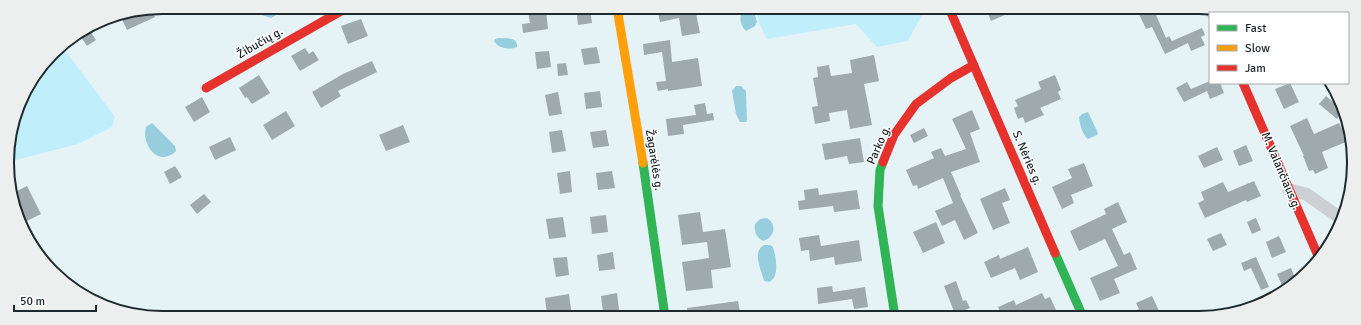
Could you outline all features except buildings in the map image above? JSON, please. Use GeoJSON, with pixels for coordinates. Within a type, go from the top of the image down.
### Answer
{"type":"FeatureCollection","features":[{"type":"Feature","properties":{"kind":"street","name":"Žibučių g."},"geometry":{"type":"LineString","coordinates":[[206,88],[336,14]]}},
{"type":"Feature","properties":{"kind":"street","name":"Žagarėlės g."},"geometry":{"type":"LineString","coordinates":[[618,14],[642,154],[664,311]]}},
{"type":"Feature","properties":{"kind":"street","name":"S. Nėries g."},"geometry":{"type":"LineString","coordinates":[[952,14],[1080,311]]}},
{"type":"Feature","properties":{"kind":"street","name":"Parko g."},"geometry":{"type":"LineString","coordinates":[[894,311],[878,206],[880,170],[894,135],[916,104],[951,78],[974,65]]}},
{"type":"Feature","properties":{"kind":"street","name":"M. Valančiaus g."},"geometry":{"type":"LineString","coordinates":[[1243,84],[1316,252]]}},
{"type":"Feature","properties":{"kind":"street"},"geometry":{"type":"LineString","coordinates":[[1289,190],[1306,194],[1337,216]]}},
{"type":"Feature","properties":{"kind":"shaded area"},"geometry":{"type":"Polygon","coordinates":[[[259,14],[278,14],[271,18],[259,14]]]}},
{"type":"Feature","properties":{"kind":"shaded area"},"geometry":{"type":"Polygon","coordinates":[[[742,14],[755,14],[757,22],[755,26],[746,31],[740,19],[742,14]]]}},
{"type":"Feature","properties":{"kind":"shaded area"},"geometry":{"type":"Polygon","coordinates":[[[757,14],[922,14],[908,41],[877,47],[856,24],[767,39],[759,23],[757,14]]]}},
{"type":"Feature","properties":{"kind":"shaded area"},"geometry":{"type":"Polygon","coordinates":[[[508,38],[516,41],[517,47],[508,49],[499,46],[494,41],[495,39],[508,38]]]}},
{"type":"Feature","properties":{"kind":"shaded area"},"geometry":{"type":"Polygon","coordinates":[[[65,51],[115,117],[112,127],[78,144],[14,160],[15,143],[19,124],[29,97],[45,72],[57,57],[65,51]]]}},
{"type":"Feature","properties":{"kind":"shaded area"},"geometry":{"type":"Polygon","coordinates":[[[736,86],[741,86],[746,91],[746,122],[740,122],[736,114],[732,91],[736,86]]]}},
{"type":"Feature","properties":{"kind":"shaded area"},"geometry":{"type":"Polygon","coordinates":[[[1088,112],[1098,133],[1097,135],[1088,139],[1083,132],[1079,117],[1088,112]]]}},
{"type":"Feature","properties":{"kind":"shaded area"},"geometry":{"type":"Polygon","coordinates":[[[152,123],[175,146],[176,151],[170,156],[158,156],[149,147],[145,134],[146,127],[152,123]]]}},
{"type":"Feature","properties":{"kind":"shaded area"},"geometry":{"type":"Polygon","coordinates":[[[767,218],[773,224],[773,231],[770,237],[763,241],[756,234],[755,224],[760,219],[767,218]]]}},
{"type":"Feature","properties":{"kind":"shaded area"},"geometry":{"type":"Polygon","coordinates":[[[764,245],[770,245],[773,247],[776,261],[775,276],[769,282],[764,281],[758,262],[758,252],[764,245]]]}},
{"type":"Feature","properties":{"kind":"traffic: fast"},"geometry":{"type":"LineString","coordinates":[[883,162],[880,170],[878,206],[894,311]]}},
{"type":"Feature","properties":{"kind":"traffic: fast"},"geometry":{"type":"LineString","coordinates":[[643,163],[664,311]]}},
{"type":"Feature","properties":{"kind":"traffic: fast"},"geometry":{"type":"LineString","coordinates":[[1055,253],[1080,311]]}},
{"type":"Feature","properties":{"kind":"traffic: slow"},"geometry":{"type":"LineString","coordinates":[[618,14],[643,163]]}},
{"type":"Feature","properties":{"kind":"traffic: jam"},"geometry":{"type":"LineString","coordinates":[[206,88],[336,14]]}},
{"type":"Feature","properties":{"kind":"traffic: jam"},"geometry":{"type":"LineString","coordinates":[[952,14],[1055,253]]}},
{"type":"Feature","properties":{"kind":"traffic: jam"},"geometry":{"type":"LineString","coordinates":[[883,162],[894,135],[916,104],[951,78],[974,65]]}},
{"type":"Feature","properties":{"kind":"traffic: jam"},"geometry":{"type":"LineString","coordinates":[[1243,84],[1317,252]]}}]}
